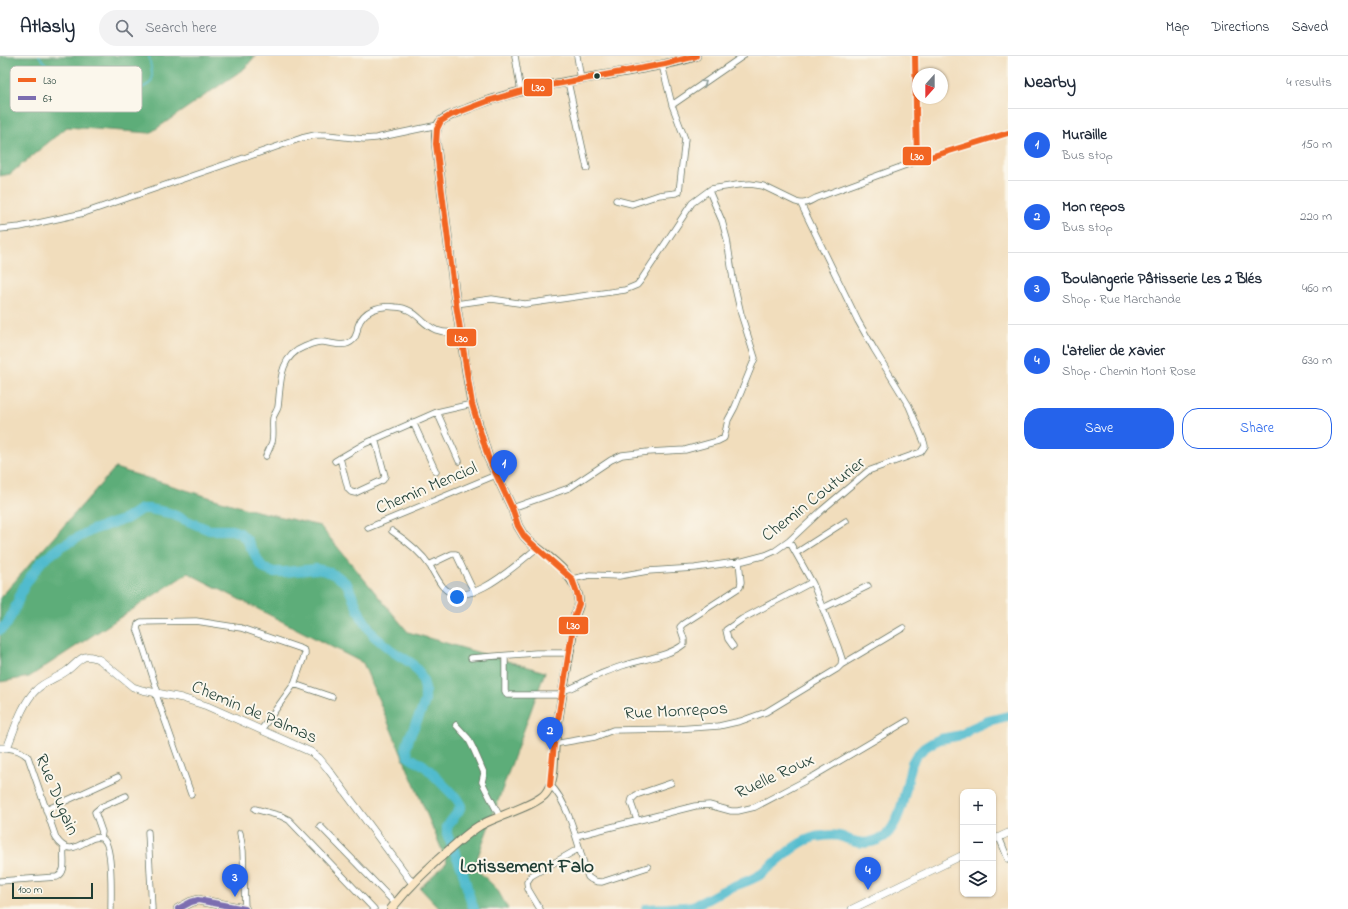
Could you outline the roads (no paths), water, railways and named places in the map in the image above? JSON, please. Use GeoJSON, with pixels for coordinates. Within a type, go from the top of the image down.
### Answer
{"type":"FeatureCollection","features":[{"type":"Feature","properties":{"kind":"main road"},"geometry":{"type":"LineString","coordinates":[[393,906],[445,853],[479,826],[544,796],[548,792],[562,693],[575,615],[579,604],[572,579],[524,536],[518,526],[512,508],[488,457],[472,404],[456,304],[436,144],[438,124],[445,118],[480,103],[522,92],[662,65],[696,56]]}},
{"type":"Feature","properties":{"kind":"main road"},"geometry":{"type":"LineString","coordinates":[[178,909],[194,901],[245,909]]}},
{"type":"Feature","properties":{"kind":"street"},"geometry":{"type":"LineString","coordinates":[[515,56],[522,92]]}},
{"type":"Feature","properties":{"kind":"street"},"geometry":{"type":"LineString","coordinates":[[577,56],[581,80]]}},
{"type":"Feature","properties":{"kind":"street"},"geometry":{"type":"LineString","coordinates":[[672,105],[743,56]]}},
{"type":"Feature","properties":{"kind":"street"},"geometry":{"type":"LineString","coordinates":[[915,56],[917,161]]}},
{"type":"Feature","properties":{"kind":"street"},"geometry":{"type":"LineString","coordinates":[[616,200],[632,204],[659,196],[680,192],[685,139],[672,105],[662,65]]}},
{"type":"Feature","properties":{"kind":"street"},"geometry":{"type":"LineString","coordinates":[[568,82],[587,168]]}},
{"type":"Feature","properties":{"kind":"street"},"geometry":{"type":"LineString","coordinates":[[0,229],[20,227],[84,213],[302,138],[315,135],[364,139],[376,138],[438,124]]}},
{"type":"Feature","properties":{"kind":"street"},"geometry":{"type":"LineString","coordinates":[[456,304],[492,299],[525,304],[632,288],[645,275],[692,203],[709,191],[737,184],[750,184],[763,186],[801,204],[917,161],[1008,133]]}},
{"type":"Feature","properties":{"kind":"street"},"geometry":{"type":"LineString","coordinates":[[512,508],[569,488],[617,457],[648,452],[685,450],[724,438],[728,420],[735,407],[755,358],[733,278],[727,239],[722,221],[709,191]]}},
{"type":"Feature","properties":{"kind":"street","name":"Chemin Couturier"},"geometry":{"type":"LineString","coordinates":[[572,579],[583,576],[619,576],[648,571],[695,568],[766,555],[775,551],[789,541],[868,471],[921,452],[925,446],[909,406],[858,321],[801,204]]}},
{"type":"Feature","properties":{"kind":"street"},"geometry":{"type":"LineString","coordinates":[[266,456],[272,441],[273,417],[277,409],[280,378],[287,360],[293,353],[319,342],[334,344],[350,343],[355,337],[358,326],[366,313],[376,308],[387,306],[407,309],[414,312],[436,330],[448,333],[460,332]]}},
{"type":"Feature","properties":{"kind":"street"},"geometry":{"type":"LineString","coordinates":[[375,439],[385,476],[383,480],[355,493],[351,492],[348,489],[337,460],[375,439],[437,412],[472,404]]}},
{"type":"Feature","properties":{"kind":"street"},"geometry":{"type":"LineString","coordinates":[[437,412],[459,461]]}},
{"type":"Feature","properties":{"kind":"street"},"geometry":{"type":"LineString","coordinates":[[414,422],[436,472]]}},
{"type":"Feature","properties":{"kind":"street","name":"Chemin Menciol"},"geometry":{"type":"LineString","coordinates":[[368,528],[496,475]]}},
{"type":"Feature","properties":{"kind":"street"},"geometry":{"type":"LineString","coordinates":[[796,553],[846,520]]}},
{"type":"Feature","properties":{"kind":"street","name":"Chemin Menciol"},"geometry":{"type":"LineString","coordinates":[[392,531],[409,542],[429,565],[440,584],[446,590],[451,593],[462,595],[474,592],[486,586],[537,548]]}},
{"type":"Feature","properties":{"kind":"street"},"geometry":{"type":"LineString","coordinates":[[789,541],[812,582],[823,608],[840,653],[841,664]]}},
{"type":"Feature","properties":{"kind":"street"},"geometry":{"type":"LineString","coordinates":[[429,565],[452,554],[456,554],[474,592]]}},
{"type":"Feature","properties":{"kind":"street"},"geometry":{"type":"LineString","coordinates":[[504,656],[505,691],[508,695],[562,693],[583,681],[606,672],[669,652],[684,644],[680,627],[683,624],[740,587],[739,561]]}},
{"type":"Feature","properties":{"kind":"street"},"geometry":{"type":"LineString","coordinates":[[733,646],[728,639],[726,630],[742,618],[812,582]]}},
{"type":"Feature","properties":{"kind":"street"},"geometry":{"type":"LineString","coordinates":[[823,608],[868,586]]}},
{"type":"Feature","properties":{"kind":"street"},"geometry":{"type":"LineString","coordinates":[[191,794],[156,693],[137,628],[138,624],[141,622],[196,622],[241,628],[305,651],[294,684],[261,730]]}},
{"type":"Feature","properties":{"kind":"street","name":"Rue Monrepos"},"geometry":{"type":"LineString","coordinates":[[554,744],[595,737],[613,730],[676,730],[741,722],[766,712],[837,669],[841,664],[903,628]]}},
{"type":"Feature","properties":{"kind":"street"},"geometry":{"type":"LineString","coordinates":[[471,658],[536,653],[569,653]]}},
{"type":"Feature","properties":{"kind":"street","name":"Chemin de Palmas"},"geometry":{"type":"LineString","coordinates":[[3,748],[36,690],[63,674],[80,658],[95,658],[100,660],[133,687],[195,701],[311,752],[328,768],[413,884]]}},
{"type":"Feature","properties":{"kind":"street"},"geometry":{"type":"LineString","coordinates":[[294,684],[332,697]]}},
{"type":"Feature","properties":{"kind":"street","name":"Ruelle Roux"},"geometry":{"type":"LineString","coordinates":[[576,836],[695,806],[709,805],[731,812],[755,806],[814,776],[907,721]]}},
{"type":"Feature","properties":{"kind":"street"},"geometry":{"type":"LineString","coordinates":[[456,724],[468,738],[474,750],[484,773],[482,782],[500,817]]}},
{"type":"Feature","properties":{"kind":"street","name":"Rue Dugain"},"geometry":{"type":"LineString","coordinates":[[3,748],[16,749],[23,752],[28,757],[56,838],[64,848],[75,847],[94,838],[101,838],[108,845],[111,909]]}},
{"type":"Feature","properties":{"kind":"street"},"geometry":{"type":"LineString","coordinates":[[46,810],[118,777]]}},
{"type":"Feature","properties":{"kind":"street"},"geometry":{"type":"LineString","coordinates":[[637,820],[631,803],[632,799],[636,795],[671,783]]}},
{"type":"Feature","properties":{"kind":"street"},"geometry":{"type":"LineString","coordinates":[[550,785],[561,798],[576,836],[578,849],[588,877],[594,882],[602,882],[648,868]]}},
{"type":"Feature","properties":{"kind":"street"},"geometry":{"type":"LineString","coordinates":[[101,838],[102,832],[96,812],[101,807],[126,796]]}},
{"type":"Feature","properties":{"kind":"street"},"geometry":{"type":"LineString","coordinates":[[255,809],[281,816],[289,820],[374,909]]}},
{"type":"Feature","properties":{"kind":"street"},"geometry":{"type":"LineString","coordinates":[[320,826],[393,906]]}},
{"type":"Feature","properties":{"kind":"street"},"geometry":{"type":"LineString","coordinates":[[148,832],[152,909]]}},
{"type":"Feature","properties":{"kind":"street"},"geometry":{"type":"LineString","coordinates":[[240,833],[243,851],[245,909]]}},
{"type":"Feature","properties":{"kind":"street"},"geometry":{"type":"LineString","coordinates":[[1008,833],[996,839],[1008,859]]}},
{"type":"Feature","properties":{"kind":"street"},"geometry":{"type":"LineString","coordinates":[[0,881],[57,877],[64,869],[64,848]]}},
{"type":"Feature","properties":{"kind":"street"},"geometry":{"type":"LineString","coordinates":[[540,909],[528,889],[527,882],[531,876],[578,849]]}},
{"type":"Feature","properties":{"kind":"street"},"geometry":{"type":"LineString","coordinates":[[852,909],[960,856]]}},
{"type":"Feature","properties":{"kind":"waterway"},"geometry":{"type":"LineString","coordinates":[[39,56],[49,66]]}},
{"type":"Feature","properties":{"kind":"waterway"},"geometry":{"type":"LineString","coordinates":[[142,88],[149,84],[152,80],[149,56]]}},
{"type":"Feature","properties":{"kind":"waterway"},"geometry":{"type":"LineString","coordinates":[[0,630],[7,624],[24,586],[41,562],[62,546],[92,530],[126,519],[141,509],[150,509],[169,513],[209,530],[232,530],[240,533],[247,540],[260,564],[265,569],[273,572],[316,569],[326,571],[337,576],[347,584],[361,616],[374,636],[392,651],[411,663],[419,672],[423,681],[425,701],[409,738],[406,749],[409,757],[428,769],[457,799],[461,806],[447,826],[447,834],[462,869],[474,909]]}},
{"type":"Feature","properties":{"kind":"waterway"},"geometry":{"type":"LineString","coordinates":[[646,909],[692,906],[697,904],[731,887],[758,876],[799,844],[815,837],[836,835],[861,843],[874,841],[885,836],[896,822],[903,802],[912,763],[916,756],[924,748],[940,739],[962,735],[970,729],[988,721],[1008,716]]}},
{"type":"Feature","properties":{"kind":"place","name":"Muraille"},"geometry":{"type":"Point","coordinates":[504,483]}},
{"type":"Feature","properties":{"kind":"place","name":"Mon repos"},"geometry":{"type":"Point","coordinates":[550,750]}},
{"type":"Feature","properties":{"kind":"place","name":"L'atelier de Xavier"},"geometry":{"type":"Point","coordinates":[868,890]}},
{"type":"Feature","properties":{"kind":"place","name":"Boulangerie Pâtisserie Les 2 Blés"},"geometry":{"type":"Point","coordinates":[235,897]}},
{"type":"Feature","properties":{"kind":"district","name":"Lotissement Falo"},"geometry":{"type":"Point","coordinates":[527,867]}}]}
